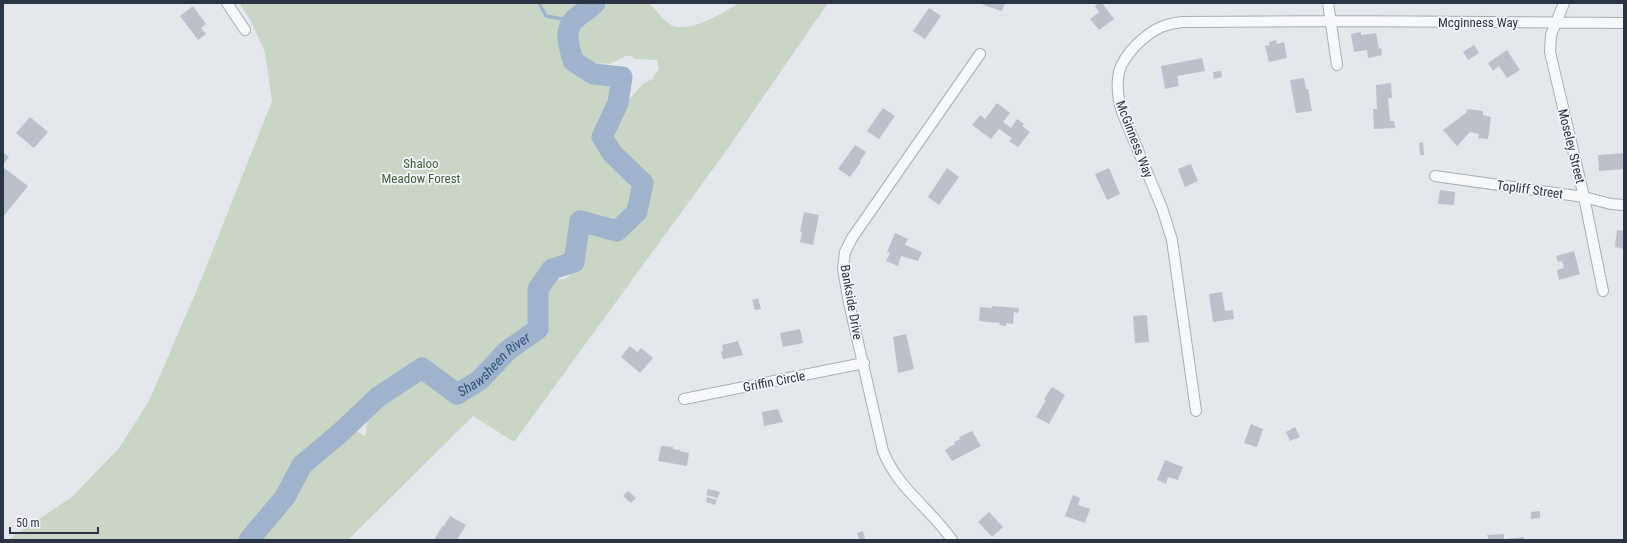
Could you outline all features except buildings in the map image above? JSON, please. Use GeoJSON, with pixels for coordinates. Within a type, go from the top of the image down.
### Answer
{"type":"FeatureCollection","features":[{"type":"Feature","properties":{"kind":"street"},"geometry":{"type":"LineString","coordinates":[[227,3],[245,30]]}},
{"type":"Feature","properties":{"kind":"street"},"geometry":{"type":"LineString","coordinates":[[1328,3],[1332,21],[1337,65]]}},
{"type":"Feature","properties":{"kind":"street","name":"Moseley Street"},"geometry":{"type":"LineString","coordinates":[[1564,3],[1551,35],[1550,52],[1584,197],[1603,291]]}},
{"type":"Feature","properties":{"kind":"street","name":"Mcginness Way"},"geometry":{"type":"LineString","coordinates":[[1332,21],[1624,23]]}},
{"type":"Feature","properties":{"kind":"street","name":"McGinness Way"},"geometry":{"type":"LineString","coordinates":[[1196,411],[1172,240],[1162,208],[1122,112],[1118,98],[1120,71],[1125,61],[1143,39],[1151,32],[1171,24],[1182,22],[1332,21]]}},
{"type":"Feature","properties":{"kind":"street","name":"Bankside Drive"},"geometry":{"type":"LineString","coordinates":[[952,540],[898,481],[888,466],[882,451],[843,269],[845,252],[852,238],[980,54]]}},
{"type":"Feature","properties":{"kind":"street","name":"Topliff Street"},"geometry":{"type":"LineString","coordinates":[[1435,176],[1584,197],[1611,204],[1624,205]]}},
{"type":"Feature","properties":{"kind":"street","name":"Griffin Circle"},"geometry":{"type":"LineString","coordinates":[[684,399],[864,363]]}},
{"type":"Feature","properties":{"kind":"green space","name":"Shaloo Meadow Forest"},"geometry":{"type":"Polygon","coordinates":[[[239,3],[595,3],[573,21],[568,30],[568,41],[573,61],[593,74],[622,77],[618,103],[611,119],[643,84],[652,79],[659,69],[657,60],[635,59],[631,56],[626,56],[610,64],[603,63],[586,67],[581,64],[573,46],[571,33],[573,28],[583,18],[598,10],[606,3],[649,3],[662,18],[671,25],[687,27],[715,17],[738,3],[828,3],[726,151],[514,442],[473,416],[348,540],[253,540],[262,524],[249,540],[8,540],[72,497],[119,448],[149,401],[201,280],[272,101],[265,52],[250,19],[239,3]],[[613,153],[643,183],[636,168],[628,160],[613,153]],[[580,221],[579,229],[595,231],[610,229],[580,221]],[[576,249],[574,262],[578,257],[576,249]],[[574,262],[552,269],[549,273],[556,279],[565,279],[570,275],[569,268],[574,262]],[[422,368],[414,374],[422,379],[437,380],[422,368]],[[380,395],[347,427],[350,427],[364,436],[366,434],[368,409],[381,398],[380,395]]]}},
{"type":"Feature","properties":{"kind":"waterway"},"geometry":{"type":"LineString","coordinates":[[539,3],[546,16],[573,21]]}},
{"type":"Feature","properties":{"kind":"waterway","name":"Shawsheen River"},"geometry":{"type":"LineString","coordinates":[[249,540],[285,497],[302,465],[340,433],[378,397],[422,368],[457,394],[480,380],[507,351],[538,329],[538,289],[552,269],[574,262],[580,221],[617,231],[637,212],[643,183],[612,153],[602,137],[618,103],[622,77],[593,74],[573,61],[569,46],[568,30],[573,21],[595,3]]}}]}
